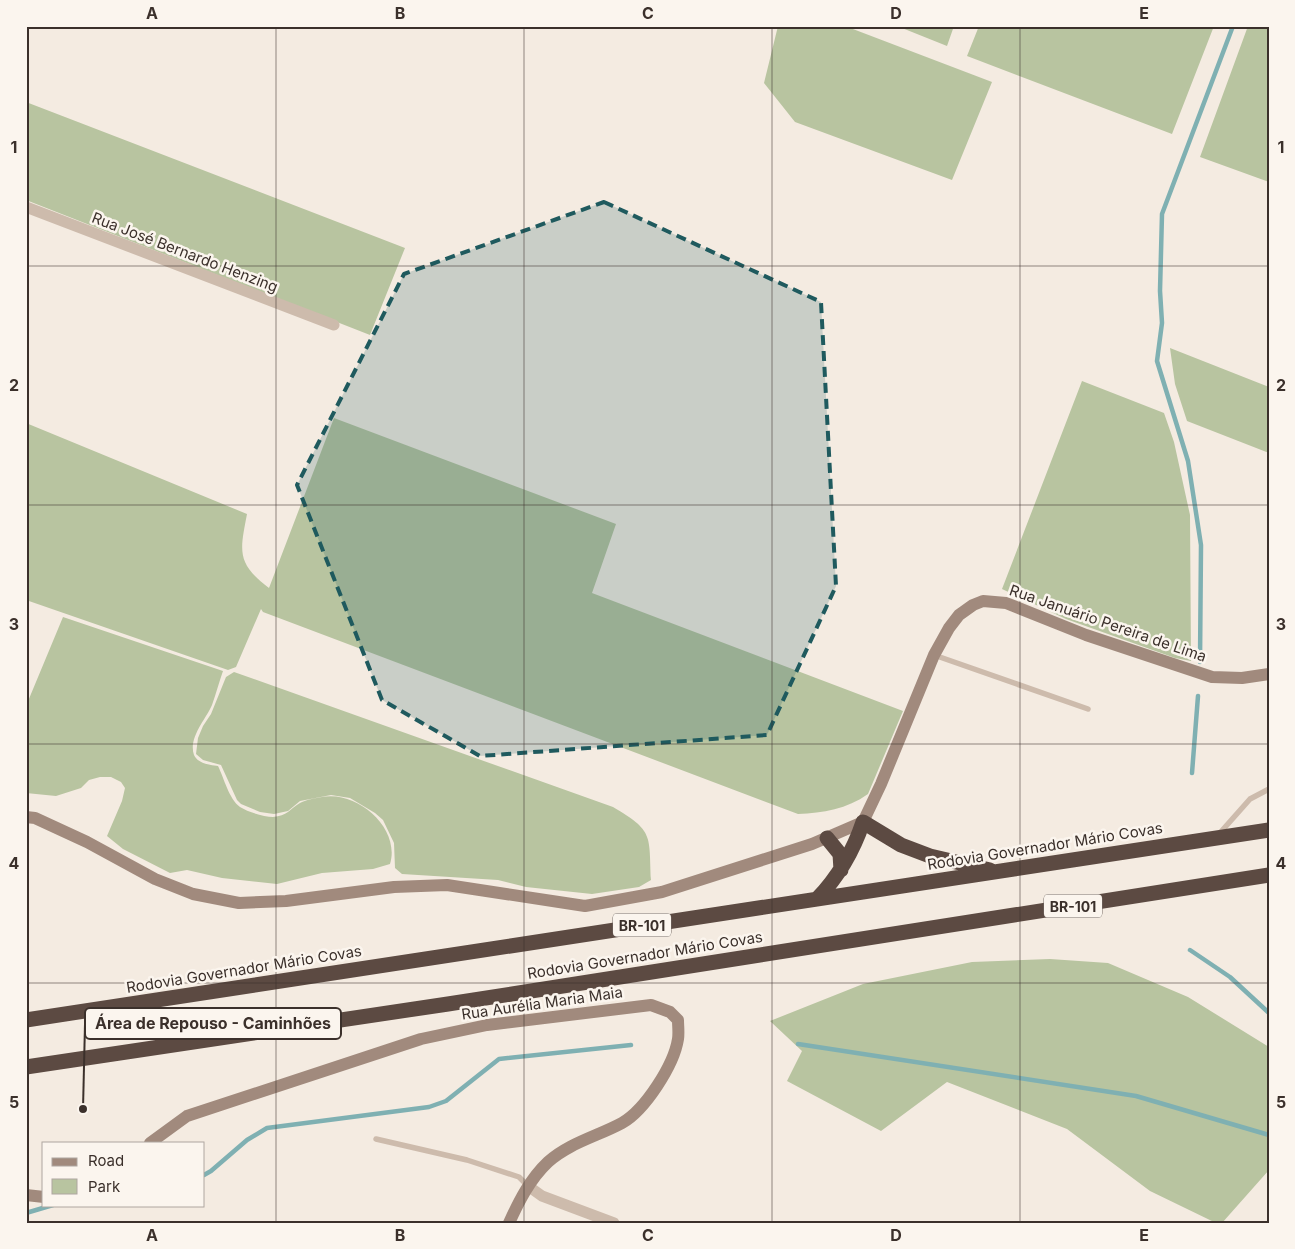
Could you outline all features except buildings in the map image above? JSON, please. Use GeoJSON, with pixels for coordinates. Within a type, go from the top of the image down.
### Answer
{"type":"FeatureCollection","features":[{"type":"Feature","properties":{"kind":"highway"},"geometry":{"type":"LineString","coordinates":[[817,899],[842,870],[854,847],[862,822],[901,845],[916,851],[996,871]]}},
{"type":"Feature","properties":{"kind":"highway","name":"Rodovia Governador Mário Covas"},"geometry":{"type":"LineString","coordinates":[[26,1020],[1269,830]]}},
{"type":"Feature","properties":{"kind":"highway"},"geometry":{"type":"LineString","coordinates":[[827,838],[840,854],[842,870]]}},
{"type":"Feature","properties":{"kind":"highway","name":"Rodovia Governador Mário Covas"},"geometry":{"type":"LineString","coordinates":[[26,1068],[1269,875]]}},
{"type":"Feature","properties":{"kind":"highway","name":"BR-101"},"geometry":{"type":"LineString","coordinates":[[1222,882],[1269,882]]}},
{"type":"Feature","properties":{"kind":"street","name":"Rua José Bernardo Henzing"},"geometry":{"type":"LineString","coordinates":[[26,207],[334,325]]}},
{"type":"Feature","properties":{"kind":"street","name":"Rua Januário Pereira de Lima"},"geometry":{"type":"LineString","coordinates":[[862,822],[934,655],[959,615],[972,605],[983,601],[995,601],[1028,610],[1086,635],[1212,677],[1242,678],[1269,674]]}},
{"type":"Feature","properties":{"kind":"street"},"geometry":{"type":"LineString","coordinates":[[26,817],[35,818],[87,842],[155,879],[193,894],[239,903],[286,901],[394,887],[447,885],[585,906],[662,892],[827,838],[862,822]]}},
{"type":"Feature","properties":{"kind":"street","name":"Rua Aurélia Maria Maia"},"geometry":{"type":"LineString","coordinates":[[151,1142],[187,1116],[421,1039],[487,1026],[617,1008],[651,1005],[670,1012],[678,1020],[678,1038],[674,1053],[647,1100],[635,1113],[622,1122],[561,1152],[548,1162],[528,1186],[509,1223]]}},
{"type":"Feature","properties":{"kind":"street"},"geometry":{"type":"LineString","coordinates":[[528,1186],[542,1196],[614,1223]]}},
{"type":"Feature","properties":{"kind":"street"},"geometry":{"type":"LineString","coordinates":[[26,1196],[42,1197]]}},
{"type":"Feature","properties":{"kind":"lane"},"geometry":{"type":"LineString","coordinates":[[934,655],[1088,709]]}},
{"type":"Feature","properties":{"kind":"lane"},"geometry":{"type":"LineString","coordinates":[[1215,838],[1250,799],[1269,789]]}},
{"type":"Feature","properties":{"kind":"lane"},"geometry":{"type":"LineString","coordinates":[[376,1139],[467,1160],[519,1177],[528,1186]]}},
{"type":"Feature","properties":{"kind":"highlighted area"},"geometry":{"type":"Polygon","coordinates":[[[604,202],[821,302],[836,586],[767,735],[480,756],[382,700],[297,485],[404,274],[604,202]]]}},
{"type":"Feature","properties":{"kind":"green space"},"geometry":{"type":"Polygon","coordinates":[[[778,26],[845,26],[992,82],[952,180],[795,122],[764,83],[778,26]]]}},
{"type":"Feature","properties":{"kind":"green space"},"geometry":{"type":"Polygon","coordinates":[[[897,26],[954,26],[947,46],[897,26]]]}},
{"type":"Feature","properties":{"kind":"green space"},"geometry":{"type":"Polygon","coordinates":[[[979,26],[1214,26],[1172,134],[967,56],[979,26]]]}},
{"type":"Feature","properties":{"kind":"green space"},"geometry":{"type":"Polygon","coordinates":[[[1248,26],[1269,26],[1269,182],[1200,157],[1248,26]]]}},
{"type":"Feature","properties":{"kind":"green space"},"geometry":{"type":"Polygon","coordinates":[[[26,102],[405,248],[370,335],[26,200],[26,102]]]}},
{"type":"Feature","properties":{"kind":"green space"},"geometry":{"type":"Polygon","coordinates":[[[1170,348],[1269,387],[1269,453],[1187,421],[1175,384],[1170,348]]]}},
{"type":"Feature","properties":{"kind":"green space"},"geometry":{"type":"Polygon","coordinates":[[[1082,381],[1164,413],[1174,442],[1190,515],[1191,661],[1175,658],[1066,619],[1002,589],[1082,381]]]}},
{"type":"Feature","properties":{"kind":"green space"},"geometry":{"type":"Polygon","coordinates":[[[334,418],[616,524],[592,593],[903,711],[868,794],[843,807],[817,813],[798,814],[263,612],[261,609],[236,667],[228,670],[26,600],[26,423],[247,514],[242,547],[243,556],[251,571],[269,588],[334,418]]]}},
{"type":"Feature","properties":{"kind":"green space"},"geometry":{"type":"Polygon","coordinates":[[[63,617],[223,671],[212,705],[195,735],[193,749],[196,758],[205,764],[218,766],[236,803],[243,809],[256,814],[269,817],[278,816],[285,814],[302,802],[335,796],[349,799],[362,806],[383,825],[389,837],[392,850],[390,864],[373,869],[322,873],[277,884],[222,878],[187,870],[170,873],[123,849],[107,836],[122,801],[125,788],[121,782],[111,777],[100,777],[89,780],[81,788],[56,796],[26,793],[26,706],[63,617]]]}},
{"type":"Feature","properties":{"kind":"green space"},"geometry":{"type":"Polygon","coordinates":[[[234,672],[613,807],[636,822],[647,836],[651,880],[639,887],[592,894],[526,887],[498,880],[402,874],[395,868],[394,843],[383,820],[350,798],[331,795],[300,801],[288,811],[274,814],[260,812],[241,804],[237,800],[221,765],[203,760],[196,754],[198,738],[203,726],[211,714],[226,677],[234,672]]]}},
{"type":"Feature","properties":{"kind":"green space"},"geometry":{"type":"Polygon","coordinates":[[[1050,959],[1108,963],[1188,997],[1269,1047],[1269,1170],[1222,1223],[1216,1223],[1150,1191],[1067,1129],[947,1082],[881,1131],[787,1081],[802,1051],[770,1021],[863,984],[972,962],[1050,959]]]}},
{"type":"Feature","properties":{"kind":"waterway"},"geometry":{"type":"LineString","coordinates":[[1200,662],[1201,545],[1188,461],[1157,361],[1162,323],[1160,291],[1162,214],[1233,26]]}},
{"type":"Feature","properties":{"kind":"waterway"},"geometry":{"type":"LineString","coordinates":[[1192,773],[1198,696]]}},
{"type":"Feature","properties":{"kind":"waterway"},"geometry":{"type":"LineString","coordinates":[[1190,950],[1230,977],[1269,1013]]}},
{"type":"Feature","properties":{"kind":"waterway"},"geometry":{"type":"LineString","coordinates":[[798,1044],[1136,1096],[1269,1135]]}},
{"type":"Feature","properties":{"kind":"waterway"},"geometry":{"type":"LineString","coordinates":[[205,1174],[247,1140],[267,1128],[429,1107],[446,1101],[499,1059],[631,1045]]}},
{"type":"Feature","properties":{"kind":"waterway"},"geometry":{"type":"LineString","coordinates":[[26,1213],[50,1206]]}},
{"type":"Feature","properties":{"kind":"place","name":"Área de Repouso - Caminhões"},"geometry":{"type":"Point","coordinates":[83,1109]}}]}
